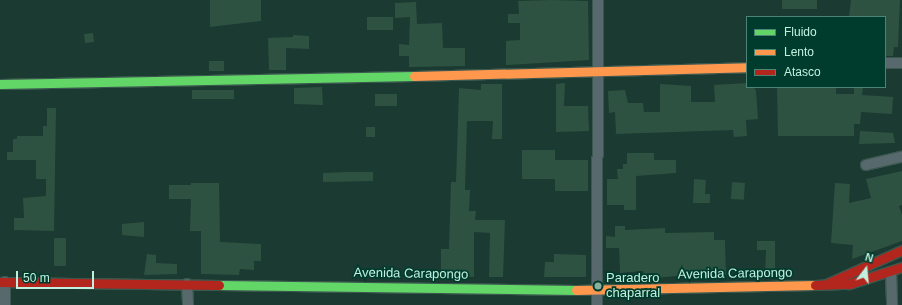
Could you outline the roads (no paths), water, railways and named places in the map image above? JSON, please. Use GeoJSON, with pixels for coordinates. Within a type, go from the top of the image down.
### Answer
{"type":"FeatureCollection","features":[{"type":"Feature","properties":{"kind":"street"},"geometry":{"type":"LineString","coordinates":[[597,305],[599,72],[598,0]]}},
{"type":"Feature","properties":{"kind":"street"},"geometry":{"type":"LineString","coordinates":[[886,63],[902,63]]}},
{"type":"Feature","properties":{"kind":"street"},"geometry":{"type":"LineString","coordinates":[[0,84],[599,72],[746,67]]}},
{"type":"Feature","properties":{"kind":"street"},"geometry":{"type":"LineString","coordinates":[[866,165],[902,157]]}},
{"type":"Feature","properties":{"kind":"street","name":"Avenida Carapongo"},"geometry":{"type":"LineString","coordinates":[[822,286],[902,250]]}},
{"type":"Feature","properties":{"kind":"street","name":"Avenida Carapongo"},"geometry":{"type":"LineString","coordinates":[[2,282],[597,290],[822,286],[849,284],[891,272],[902,267]]}},
{"type":"Feature","properties":{"kind":"street"},"geometry":{"type":"LineString","coordinates":[[891,272],[892,305]]}},
{"type":"Feature","properties":{"kind":"street"},"geometry":{"type":"LineString","coordinates":[[2,282],[5,305]]}},
{"type":"Feature","properties":{"kind":"street"},"geometry":{"type":"LineString","coordinates":[[187,284],[188,305]]}},
{"type":"Feature","properties":{"kind":"place","name":"Paradero chaparral"},"geometry":{"type":"Point","coordinates":[598,286]}}]}
